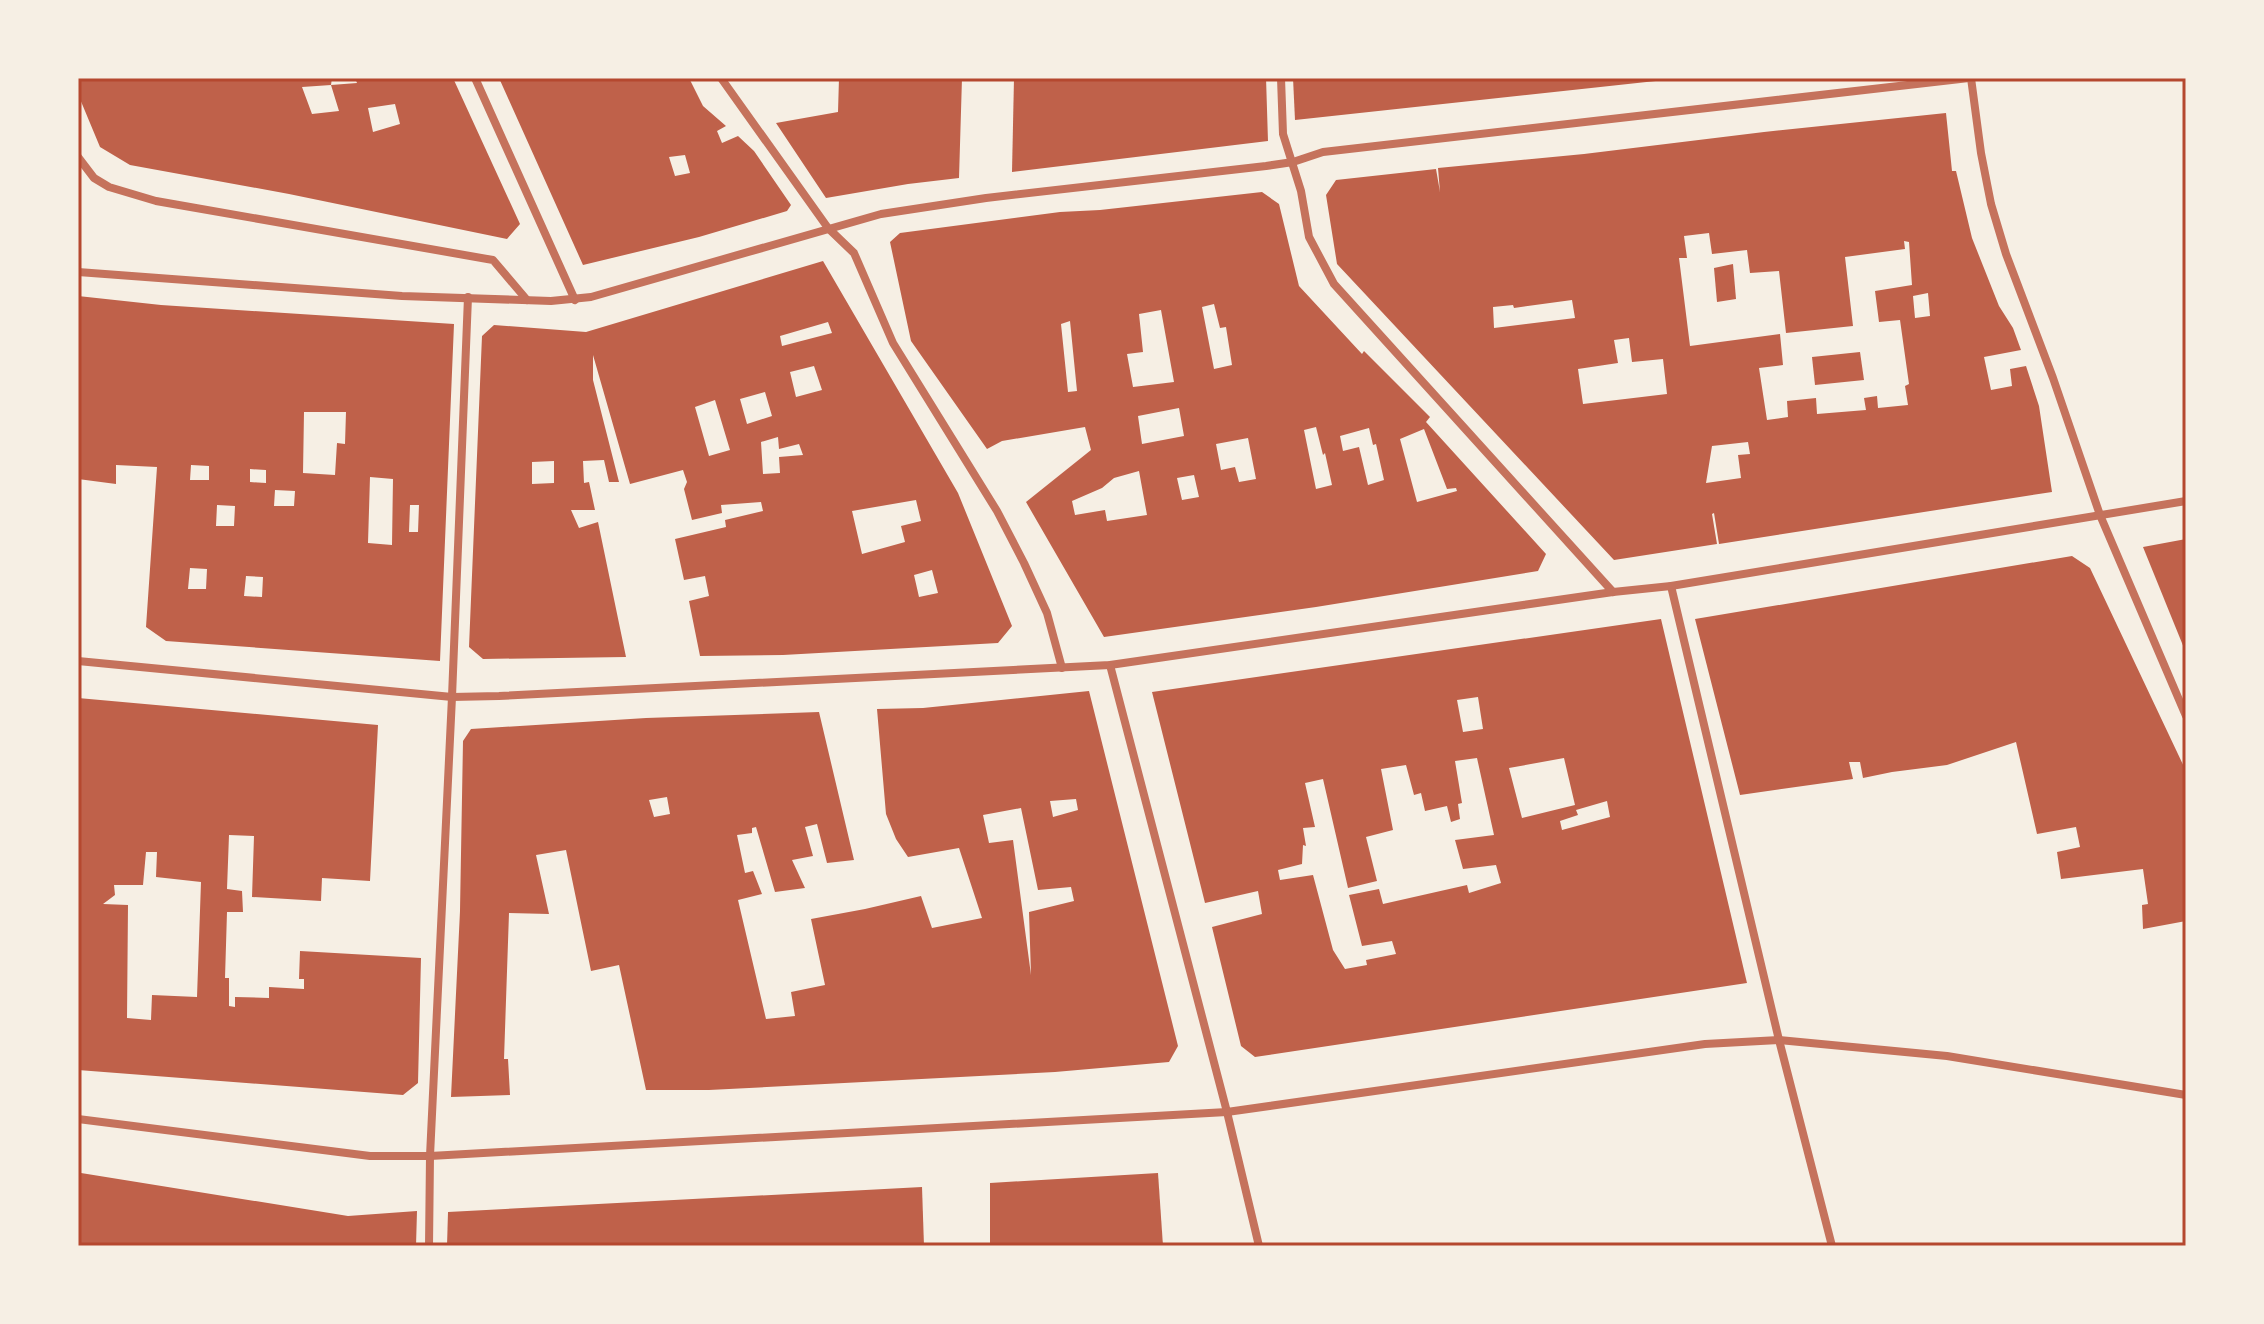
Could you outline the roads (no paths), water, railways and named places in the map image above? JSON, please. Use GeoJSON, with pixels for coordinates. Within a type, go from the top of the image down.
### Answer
{"type":"FeatureCollection","features":[{"type":"Feature","properties":{"kind":"street"},"geometry":{"type":"LineString","coordinates":[[475,78],[575,300]]}},
{"type":"Feature","properties":{"kind":"street"},"geometry":{"type":"LineString","coordinates":[[721,78],[828,228],[854,253],[893,343],[997,511],[1024,563],[1047,613],[1062,668]]}},
{"type":"Feature","properties":{"kind":"street"},"geometry":{"type":"LineString","coordinates":[[1281,78],[1283,134],[1293,162],[1309,237],[1334,284],[1613,592]]}},
{"type":"Feature","properties":{"kind":"street"},"geometry":{"type":"LineString","coordinates":[[78,272],[402,296],[575,300],[881,214],[986,198],[1293,162],[1323,152],[1970,78],[1981,153],[1999,229],[2100,515],[2186,716]]}},
{"type":"Feature","properties":{"kind":"street"},"geometry":{"type":"LineString","coordinates":[[78,157],[94,178],[109,187],[156,201],[493,260],[527,300]]}},
{"type":"Feature","properties":{"kind":"street"},"geometry":{"type":"LineString","coordinates":[[429,1246],[430,1156],[468,297]]}},
{"type":"Feature","properties":{"kind":"street"},"geometry":{"type":"LineString","coordinates":[[78,661],[452,697],[1110,665],[1671,586],[2186,501]]}},
{"type":"Feature","properties":{"kind":"street"},"geometry":{"type":"LineString","coordinates":[[1671,586],[1779,1040],[1832,1246]]}},
{"type":"Feature","properties":{"kind":"street"},"geometry":{"type":"LineString","coordinates":[[1110,665],[1259,1246]]}},
{"type":"Feature","properties":{"kind":"street"},"geometry":{"type":"LineString","coordinates":[[78,1119],[370,1156],[430,1156],[1227,1112],[1705,1044],[1779,1040],[1947,1056],[2186,1095]]}}]}
